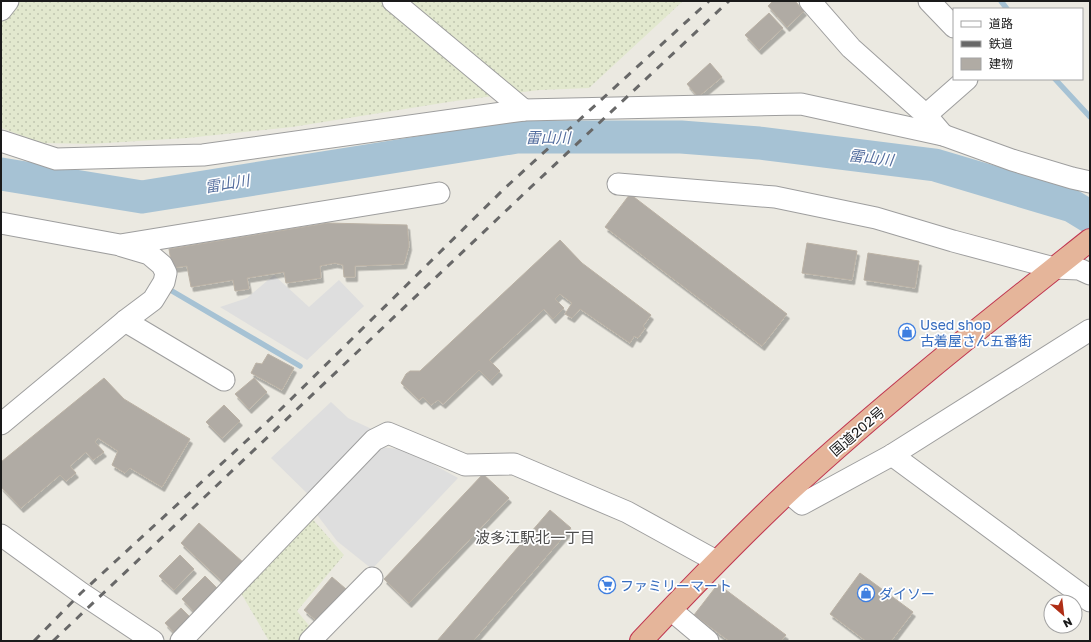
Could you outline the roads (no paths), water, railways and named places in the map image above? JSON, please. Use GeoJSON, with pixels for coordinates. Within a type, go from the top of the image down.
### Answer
{"type":"FeatureCollection","features":[{"type":"Feature","properties":{"kind":"highway","name":"国道202号"},"geometry":{"type":"LineString","coordinates":[[641,641],[716,561],[788,492],[895,398],[1090,240]]}},
{"type":"Feature","properties":{"kind":"street"},"geometry":{"type":"LineString","coordinates":[[1,10],[8,1]]}},
{"type":"Feature","properties":{"kind":"street"},"geometry":{"type":"LineString","coordinates":[[393,1],[524,110]]}},
{"type":"Feature","properties":{"kind":"street"},"geometry":{"type":"LineString","coordinates":[[810,1],[851,48],[926,115],[943,135]]}},
{"type":"Feature","properties":{"kind":"street"},"geometry":{"type":"LineString","coordinates":[[929,1],[953,26]]}},
{"type":"Feature","properties":{"kind":"street"},"geometry":{"type":"LineString","coordinates":[[926,115],[966,80]]}},
{"type":"Feature","properties":{"kind":"street"},"geometry":{"type":"LineString","coordinates":[[1,141],[56,159],[203,155],[524,110],[801,104],[943,135],[1012,160],[1090,182]]}},
{"type":"Feature","properties":{"kind":"street"},"geometry":{"type":"LineString","coordinates":[[618,184],[775,197],[876,218],[953,241],[1054,268],[1079,269],[1090,274]]}},
{"type":"Feature","properties":{"kind":"street"},"geometry":{"type":"LineString","coordinates":[[120,245],[439,193]]}},
{"type":"Feature","properties":{"kind":"street"},"geometry":{"type":"LineString","coordinates":[[1,223],[120,245],[149,254],[162,265],[166,273],[164,282],[153,300],[125,321],[1,424]]}},
{"type":"Feature","properties":{"kind":"street"},"geometry":{"type":"LineString","coordinates":[[125,321],[224,380]]}},
{"type":"Feature","properties":{"kind":"street"},"geometry":{"type":"LineString","coordinates":[[788,492],[802,504],[892,455],[1090,330]]}},
{"type":"Feature","properties":{"kind":"street"},"geometry":{"type":"LineString","coordinates":[[182,641],[374,440],[388,434],[466,465],[514,464],[627,512],[716,561]]}},
{"type":"Feature","properties":{"kind":"street"},"geometry":{"type":"LineString","coordinates":[[892,455],[1090,601]]}},
{"type":"Feature","properties":{"kind":"street"},"geometry":{"type":"LineString","coordinates":[[1,535],[81,593],[154,641]]}},
{"type":"Feature","properties":{"kind":"street"},"geometry":{"type":"LineString","coordinates":[[310,641],[372,578]]}},
{"type":"Feature","properties":{"kind":"street"},"geometry":{"type":"LineString","coordinates":[[671,610],[708,641]]}},
{"type":"Feature","properties":{"kind":"waterway"},"geometry":{"type":"LineString","coordinates":[[1001,1],[1006,8]]}},
{"type":"Feature","properties":{"kind":"waterway"},"geometry":{"type":"LineString","coordinates":[[1056,80],[1090,117]]}},
{"type":"Feature","properties":{"kind":"waterway","name":"雷山川"},"geometry":{"type":"LineString","coordinates":[[1,174],[142,197],[517,137],[681,137],[759,143],[935,165],[1072,206],[1090,217]]}},
{"type":"Feature","properties":{"kind":"waterway"},"geometry":{"type":"LineString","coordinates":[[172,291],[300,366]]}},
{"type":"Feature","properties":{"kind":"railway"},"geometry":{"type":"LineString","coordinates":[[34,641],[81,593],[281,409],[505,188],[709,1]]}},
{"type":"Feature","properties":{"kind":"railway"},"geometry":{"type":"LineString","coordinates":[[53,641],[729,1]]}},
{"type":"Feature","properties":{"kind":"place","name":"Used shop 古着屋さん五番街"},"geometry":{"type":"Point","coordinates":[907,332]}},
{"type":"Feature","properties":{"kind":"place","name":"ファミリーマート"},"geometry":{"type":"Point","coordinates":[607,585]}},
{"type":"Feature","properties":{"kind":"place","name":"ダイソー"},"geometry":{"type":"Point","coordinates":[866,593]}},
{"type":"Feature","properties":{"kind":"district","name":"波多江駅北一丁目"},"geometry":{"type":"Point","coordinates":[535,537]}}]}
